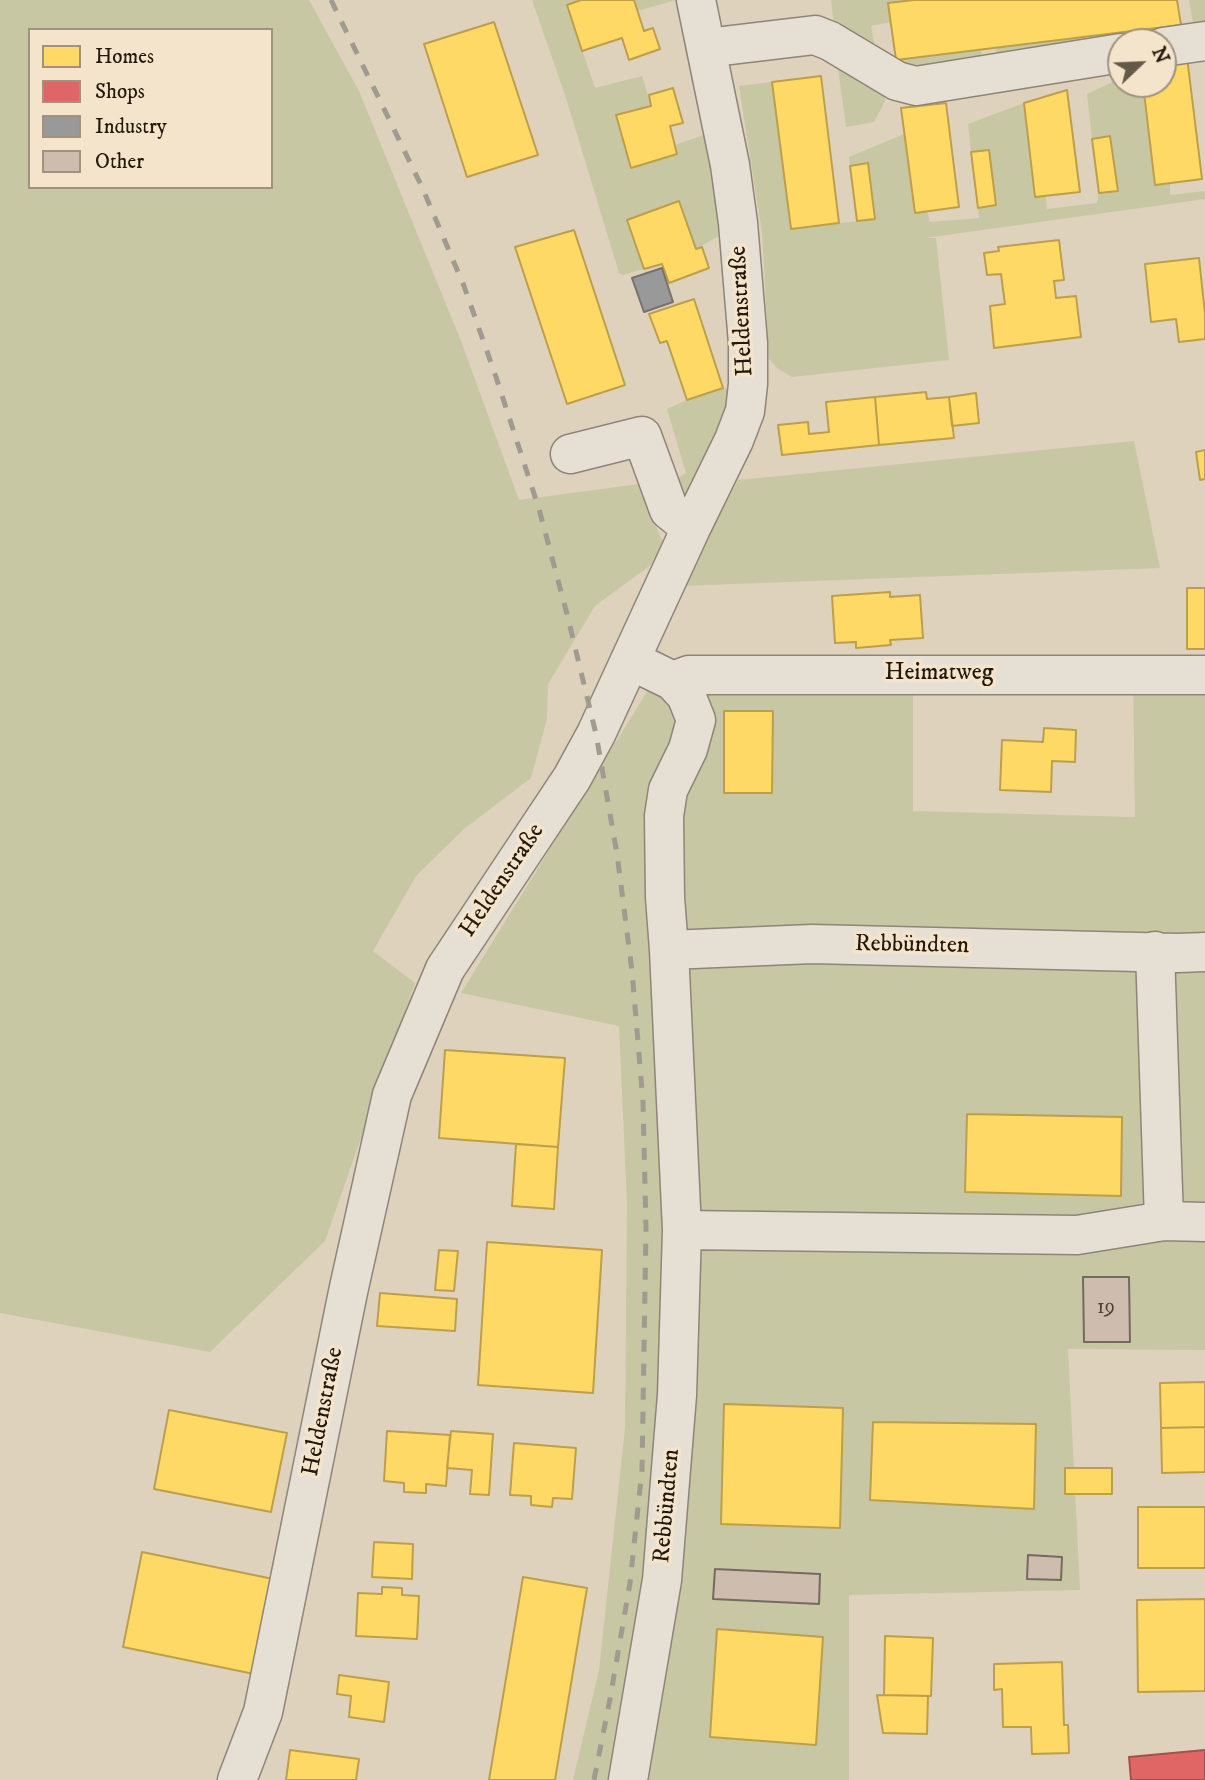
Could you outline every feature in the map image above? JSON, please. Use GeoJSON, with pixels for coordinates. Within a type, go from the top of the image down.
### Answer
{"type":"FeatureCollection","features":[{"type":"Feature","properties":{"kind":"street","name":"Heldenstraße"},"geometry":{"type":"LineString","coordinates":[[237,1780],[263,1712],[348,1292],[392,1095],[445,969],[572,778],[596,734],[734,440],[745,411],[748,343],[738,223],[730,166],[696,0]]}},
{"type":"Feature","properties":{"kind":"street"},"geometry":{"type":"LineString","coordinates":[[706,48],[816,35],[897,81],[915,86],[1107,55]]}},
{"type":"Feature","properties":{"kind":"street"},"geometry":{"type":"LineString","coordinates":[[1177,45],[1205,41]]}},
{"type":"Feature","properties":{"kind":"street"},"geometry":{"type":"LineString","coordinates":[[570,454],[642,436],[669,510],[691,528]]}},
{"type":"Feature","properties":{"kind":"street"},"geometry":{"type":"LineString","coordinates":[[630,660],[673,681]]}},
{"type":"Feature","properties":{"kind":"street","name":"Heimatweg"},"geometry":{"type":"LineString","coordinates":[[673,681],[688,675],[1205,675]]}},
{"type":"Feature","properties":{"kind":"street","name":"Rebbündten"},"geometry":{"type":"LineString","coordinates":[[628,1780],[662,1580],[677,1395],[682,1230],[665,897],[664,816],[668,790],[688,749],[696,720],[686,695],[673,681]]}},
{"type":"Feature","properties":{"kind":"street","name":"Rebbündten"},"geometry":{"type":"LineString","coordinates":[[669,950],[812,944],[1205,952]]}},
{"type":"Feature","properties":{"kind":"street"},"geometry":{"type":"LineString","coordinates":[[1155,951],[1164,1221]]}},
{"type":"Feature","properties":{"kind":"street"},"geometry":{"type":"LineString","coordinates":[[682,1230],[1077,1235],[1164,1221],[1205,1222]]}},
{"type":"Feature","properties":{"kind":"green space"},"geometry":{"type":"Polygon","coordinates":[[[0,0],[309,0],[359,91],[461,341],[519,500],[639,484],[667,553],[595,606],[548,684],[547,719],[531,778],[464,829],[416,876],[373,951],[415,983],[325,1241],[210,1352],[0,1313],[0,0]]]}},
{"type":"Feature","properties":{"kind":"green space"},"geometry":{"type":"Polygon","coordinates":[[[532,0],[581,0],[567,5],[595,88],[642,76],[651,106],[617,116],[631,168],[677,155],[675,145],[709,133],[726,232],[696,249],[679,202],[628,220],[644,269],[623,275],[619,273],[566,98],[532,0]]]}},
{"type":"Feature","properties":{"kind":"green space"},"geometry":{"type":"Polygon","coordinates":[[[634,0],[676,0],[637,11],[634,0]]]}},
{"type":"Feature","properties":{"kind":"green space"},"geometry":{"type":"Polygon","coordinates":[[[831,0],[914,0],[891,22],[871,26],[877,59],[835,35],[831,0]]]}},
{"type":"Feature","properties":{"kind":"green space"},"geometry":{"type":"Polygon","coordinates":[[[1189,0],[1205,0],[1205,32],[1195,35],[1189,0]]]}},
{"type":"Feature","properties":{"kind":"green space"},"geometry":{"type":"Polygon","coordinates":[[[1181,25],[1181,38],[1177,38],[1177,28],[1156,28],[1181,25]]]}},
{"type":"Feature","properties":{"kind":"green space"},"geometry":{"type":"Polygon","coordinates":[[[1107,34],[1107,44],[1098,46],[1097,35],[1107,34]]]}},
{"type":"Feature","properties":{"kind":"green space"},"geometry":{"type":"Polygon","coordinates":[[[1080,37],[1081,49],[997,59],[996,47],[1080,37]]]}},
{"type":"Feature","properties":{"kind":"green space"},"geometry":{"type":"Polygon","coordinates":[[[981,49],[982,60],[897,72],[896,60],[981,49]]]}},
{"type":"Feature","properties":{"kind":"green space"},"geometry":{"type":"Polygon","coordinates":[[[836,54],[884,84],[885,101],[874,122],[846,127],[836,54]]]}},
{"type":"Feature","properties":{"kind":"green space"},"geometry":{"type":"Polygon","coordinates":[[[772,82],[791,229],[875,219],[868,164],[850,166],[849,157],[904,134],[915,213],[927,211],[930,222],[979,218],[978,208],[996,205],[989,150],[971,152],[968,124],[1024,103],[1035,197],[1046,196],[1047,209],[1097,203],[1099,193],[1118,190],[1110,136],[1092,139],[1087,94],[1107,85],[1107,98],[1145,98],[1155,184],[1170,183],[1170,195],[1205,191],[1205,199],[925,238],[936,238],[949,360],[792,377],[778,369],[769,359],[762,233],[739,86],[772,82]]]}},
{"type":"Feature","properties":{"kind":"green space"},"geometry":{"type":"Polygon","coordinates":[[[723,388],[735,390],[691,494],[684,495],[677,491],[672,482],[686,473],[667,409],[723,388]]]}},
{"type":"Feature","properties":{"kind":"green space"},"geometry":{"type":"Polygon","coordinates":[[[1134,441],[1160,568],[681,586],[738,480],[1134,441]]]}},
{"type":"Feature","properties":{"kind":"green space"},"geometry":{"type":"Polygon","coordinates":[[[913,674],[913,811],[1135,817],[1133,675],[1205,675],[1205,1350],[1068,1349],[1080,1590],[849,1595],[849,1780],[573,1780],[599,1670],[625,1428],[627,1204],[619,1026],[461,993],[648,690],[913,674]]]}},
{"type":"Feature","properties":{"kind":"building: Homes"},"geometry":{"type":"Polygon","coordinates":[[[581,0],[634,0],[644,31],[653,28],[660,49],[629,60],[622,38],[582,51],[567,5],[581,0]]]}},
{"type":"Feature","properties":{"kind":"building: Homes"},"geometry":{"type":"Polygon","coordinates":[[[914,0],[1177,0],[1181,25],[1107,28],[1107,34],[896,60],[888,3],[914,0]]]}},
{"type":"Feature","properties":{"kind":"building: Homes"},"geometry":{"type":"Polygon","coordinates":[[[494,22],[538,155],[467,177],[424,44],[494,22]]]}},
{"type":"Feature","properties":{"kind":"building: Homes"},"geometry":{"type":"Polygon","coordinates":[[[1187,57],[1202,179],[1155,185],[1145,98],[1177,98],[1177,60],[1187,57]]]}},
{"type":"Feature","properties":{"kind":"building: Homes"},"geometry":{"type":"Polygon","coordinates":[[[821,76],[839,223],[791,229],[772,82],[821,76]]]}},
{"type":"Feature","properties":{"kind":"building: Homes"},"geometry":{"type":"Polygon","coordinates":[[[673,88],[683,123],[670,126],[677,154],[631,168],[616,115],[651,106],[649,95],[673,88]]]}},
{"type":"Feature","properties":{"kind":"building: Homes"},"geometry":{"type":"Polygon","coordinates":[[[1067,90],[1080,192],[1035,197],[1024,103],[1067,90]]]}},
{"type":"Feature","properties":{"kind":"building: Homes"},"geometry":{"type":"Polygon","coordinates":[[[946,103],[959,207],[915,213],[901,108],[946,103]]]}},
{"type":"Feature","properties":{"kind":"building: Homes"},"geometry":{"type":"Polygon","coordinates":[[[1110,136],[1118,191],[1099,193],[1092,139],[1110,136]]]}},
{"type":"Feature","properties":{"kind":"building: Homes"},"geometry":{"type":"Polygon","coordinates":[[[989,150],[996,205],[978,208],[971,152],[989,150]]]}},
{"type":"Feature","properties":{"kind":"building: Homes"},"geometry":{"type":"Polygon","coordinates":[[[868,163],[875,219],[857,221],[850,166],[868,163]]]}},
{"type":"Feature","properties":{"kind":"building: Homes"},"geometry":{"type":"Polygon","coordinates":[[[679,201],[696,249],[702,247],[709,268],[669,283],[662,264],[644,269],[627,220],[679,201]]]}},
{"type":"Feature","properties":{"kind":"building: Homes"},"geometry":{"type":"Polygon","coordinates":[[[574,230],[625,385],[567,404],[515,247],[574,230]]]}},
{"type":"Feature","properties":{"kind":"building: Homes"},"geometry":{"type":"Polygon","coordinates":[[[1059,240],[1064,280],[1054,281],[1056,298],[1076,296],[1081,337],[994,348],[990,306],[1005,304],[1001,274],[987,275],[984,253],[999,251],[998,247],[1059,240]]]}},
{"type":"Feature","properties":{"kind":"building: Homes"},"geometry":{"type":"Polygon","coordinates":[[[1199,258],[1205,339],[1179,342],[1176,319],[1151,322],[1145,264],[1199,258]]]}},
{"type":"Feature","properties":{"kind":"building: Homes"},"geometry":{"type":"Polygon","coordinates":[[[694,299],[723,388],[687,400],[667,341],[660,343],[649,314],[694,299]]]}},
{"type":"Feature","properties":{"kind":"building: Homes"},"geometry":{"type":"Polygon","coordinates":[[[926,392],[927,399],[949,397],[954,438],[879,445],[875,397],[926,392]]]}},
{"type":"Feature","properties":{"kind":"building: Homes"},"geometry":{"type":"Polygon","coordinates":[[[976,393],[979,423],[952,426],[949,397],[976,393]]]}},
{"type":"Feature","properties":{"kind":"building: Homes"},"geometry":{"type":"Polygon","coordinates":[[[875,397],[879,445],[782,455],[778,425],[808,422],[809,434],[829,432],[826,402],[875,397]]]}},
{"type":"Feature","properties":{"kind":"building: Homes"},"geometry":{"type":"Polygon","coordinates":[[[1205,450],[1205,479],[1200,480],[1196,452],[1205,450]]]}},
{"type":"Feature","properties":{"kind":"building: Homes"},"geometry":{"type":"Polygon","coordinates":[[[1187,588],[1205,588],[1205,649],[1187,649],[1187,588]]]}},
{"type":"Feature","properties":{"kind":"building: Homes"},"geometry":{"type":"Polygon","coordinates":[[[890,592],[890,597],[920,595],[923,638],[890,640],[891,645],[856,648],[856,642],[835,643],[832,596],[890,592]]]}},
{"type":"Feature","properties":{"kind":"building: Homes"},"geometry":{"type":"Polygon","coordinates":[[[724,711],[773,711],[772,793],[724,793],[724,711]]]}},
{"type":"Feature","properties":{"kind":"building: Homes"},"geometry":{"type":"Polygon","coordinates":[[[1044,728],[1076,730],[1075,762],[1052,761],[1051,792],[1000,790],[1002,740],[1043,742],[1044,728]]]}},
{"type":"Feature","properties":{"kind":"building: Homes"},"geometry":{"type":"Polygon","coordinates":[[[445,1050],[565,1058],[558,1147],[439,1138],[445,1050]]]}},
{"type":"Feature","properties":{"kind":"building: Homes"},"geometry":{"type":"Polygon","coordinates":[[[967,1114],[1122,1117],[1121,1196],[965,1192],[967,1114]]]}},
{"type":"Feature","properties":{"kind":"building: Homes"},"geometry":{"type":"Polygon","coordinates":[[[516,1144],[558,1147],[554,1209],[512,1206],[516,1144]]]}},
{"type":"Feature","properties":{"kind":"building: Homes"},"geometry":{"type":"Polygon","coordinates":[[[487,1242],[602,1250],[593,1393],[478,1385],[487,1242]]]}},
{"type":"Feature","properties":{"kind":"building: Homes"},"geometry":{"type":"Polygon","coordinates":[[[439,1250],[458,1251],[454,1291],[435,1290],[439,1250]]]}},
{"type":"Feature","properties":{"kind":"building: Homes"},"geometry":{"type":"Polygon","coordinates":[[[380,1293],[457,1299],[455,1331],[377,1326],[380,1293]]]}},
{"type":"Feature","properties":{"kind":"building: Homes"},"geometry":{"type":"Polygon","coordinates":[[[1205,1382],[1205,1427],[1161,1428],[1160,1383],[1205,1382]]]}},
{"type":"Feature","properties":{"kind":"building: Homes"},"geometry":{"type":"Polygon","coordinates":[[[724,1404],[843,1408],[840,1528],[721,1524],[724,1404]]]}},
{"type":"Feature","properties":{"kind":"building: Homes"},"geometry":{"type":"Polygon","coordinates":[[[169,1410],[287,1433],[271,1512],[154,1489],[169,1410]]]}},
{"type":"Feature","properties":{"kind":"building: Homes"},"geometry":{"type":"Polygon","coordinates":[[[873,1422],[1036,1424],[1034,1509],[870,1500],[873,1422]]]}},
{"type":"Feature","properties":{"kind":"building: Homes"},"geometry":{"type":"Polygon","coordinates":[[[1205,1427],[1205,1472],[1162,1473],[1161,1428],[1205,1427]]]}},
{"type":"Feature","properties":{"kind":"building: Homes"},"geometry":{"type":"Polygon","coordinates":[[[387,1431],[450,1435],[446,1486],[426,1484],[426,1493],[404,1492],[404,1483],[384,1481],[387,1431]]]}},
{"type":"Feature","properties":{"kind":"building: Homes"},"geometry":{"type":"Polygon","coordinates":[[[451,1431],[493,1434],[489,1495],[470,1494],[472,1470],[447,1468],[451,1431]]]}},
{"type":"Feature","properties":{"kind":"building: Homes"},"geometry":{"type":"Polygon","coordinates":[[[514,1443],[576,1448],[572,1499],[553,1498],[552,1507],[531,1505],[531,1496],[510,1495],[514,1443]]]}},
{"type":"Feature","properties":{"kind":"building: Homes"},"geometry":{"type":"Polygon","coordinates":[[[1065,1468],[1112,1468],[1112,1494],[1065,1494],[1065,1468]]]}},
{"type":"Feature","properties":{"kind":"building: Homes"},"geometry":{"type":"Polygon","coordinates":[[[1138,1507],[1205,1507],[1205,1568],[1138,1568],[1138,1507]]]}},
{"type":"Feature","properties":{"kind":"building: Homes"},"geometry":{"type":"Polygon","coordinates":[[[374,1542],[413,1544],[412,1579],[372,1577],[374,1542]]]}},
{"type":"Feature","properties":{"kind":"building: Homes"},"geometry":{"type":"Polygon","coordinates":[[[142,1552],[273,1579],[254,1674],[123,1647],[142,1552]]]}},
{"type":"Feature","properties":{"kind":"building: Homes"},"geometry":{"type":"Polygon","coordinates":[[[523,1577],[587,1588],[555,1780],[489,1780],[523,1577]]]}},
{"type":"Feature","properties":{"kind":"building: Homes"},"geometry":{"type":"Polygon","coordinates":[[[382,1587],[402,1588],[402,1595],[419,1596],[417,1639],[356,1636],[358,1593],[382,1594],[382,1587]]]}},
{"type":"Feature","properties":{"kind":"building: Homes"},"geometry":{"type":"Polygon","coordinates":[[[1205,1599],[1205,1691],[1138,1692],[1137,1600],[1205,1599]]]}},
{"type":"Feature","properties":{"kind":"building: Homes"},"geometry":{"type":"Polygon","coordinates":[[[717,1629],[823,1637],[816,1745],[710,1737],[717,1629]]]}},
{"type":"Feature","properties":{"kind":"building: Homes"},"geometry":{"type":"Polygon","coordinates":[[[885,1636],[933,1638],[931,1696],[884,1695],[885,1636]]]}},
{"type":"Feature","properties":{"kind":"building: Homes"},"geometry":{"type":"Polygon","coordinates":[[[1062,1662],[1064,1725],[1068,1725],[1069,1753],[1032,1754],[1031,1727],[1003,1727],[1002,1689],[994,1690],[994,1664],[1062,1662]]]}},
{"type":"Feature","properties":{"kind":"building: Homes"},"geometry":{"type":"Polygon","coordinates":[[[339,1675],[389,1682],[384,1722],[349,1717],[351,1696],[337,1694],[339,1675]]]}},
{"type":"Feature","properties":{"kind":"building: Homes"},"geometry":{"type":"Polygon","coordinates":[[[877,1695],[928,1696],[927,1734],[883,1733],[877,1695]]]}},
{"type":"Feature","properties":{"kind":"building: Homes"},"geometry":{"type":"Polygon","coordinates":[[[290,1750],[359,1759],[356,1780],[286,1780],[290,1750]]]}},
{"type":"Feature","properties":{"kind":"building: Shops"},"geometry":{"type":"Polygon","coordinates":[[[1205,1750],[1205,1780],[1131,1780],[1129,1757],[1205,1750]]]}},
{"type":"Feature","properties":{"kind":"building: Industry"},"geometry":{"type":"Polygon","coordinates":[[[662,268],[673,302],[644,312],[632,278],[662,268]]]}},
{"type":"Feature","properties":{"kind":"building: Other"},"geometry":{"type":"Polygon","coordinates":[[[1083,1277],[1129,1277],[1130,1342],[1084,1342],[1083,1277]]]}},
{"type":"Feature","properties":{"kind":"building: Other"},"geometry":{"type":"Polygon","coordinates":[[[1028,1555],[1062,1557],[1061,1580],[1027,1579],[1028,1555]]]}},
{"type":"Feature","properties":{"kind":"building: Other"},"geometry":{"type":"Polygon","coordinates":[[[715,1569],[820,1574],[819,1604],[713,1599],[715,1569]]]}},
{"type":"Feature","properties":{"kind":"railway"},"geometry":{"type":"LineString","coordinates":[[331,0],[422,187],[464,286],[496,377],[539,509],[567,614],[596,734],[617,854],[632,971],[643,1102],[646,1229],[642,1470],[630,1583],[594,1780]]}}]}
